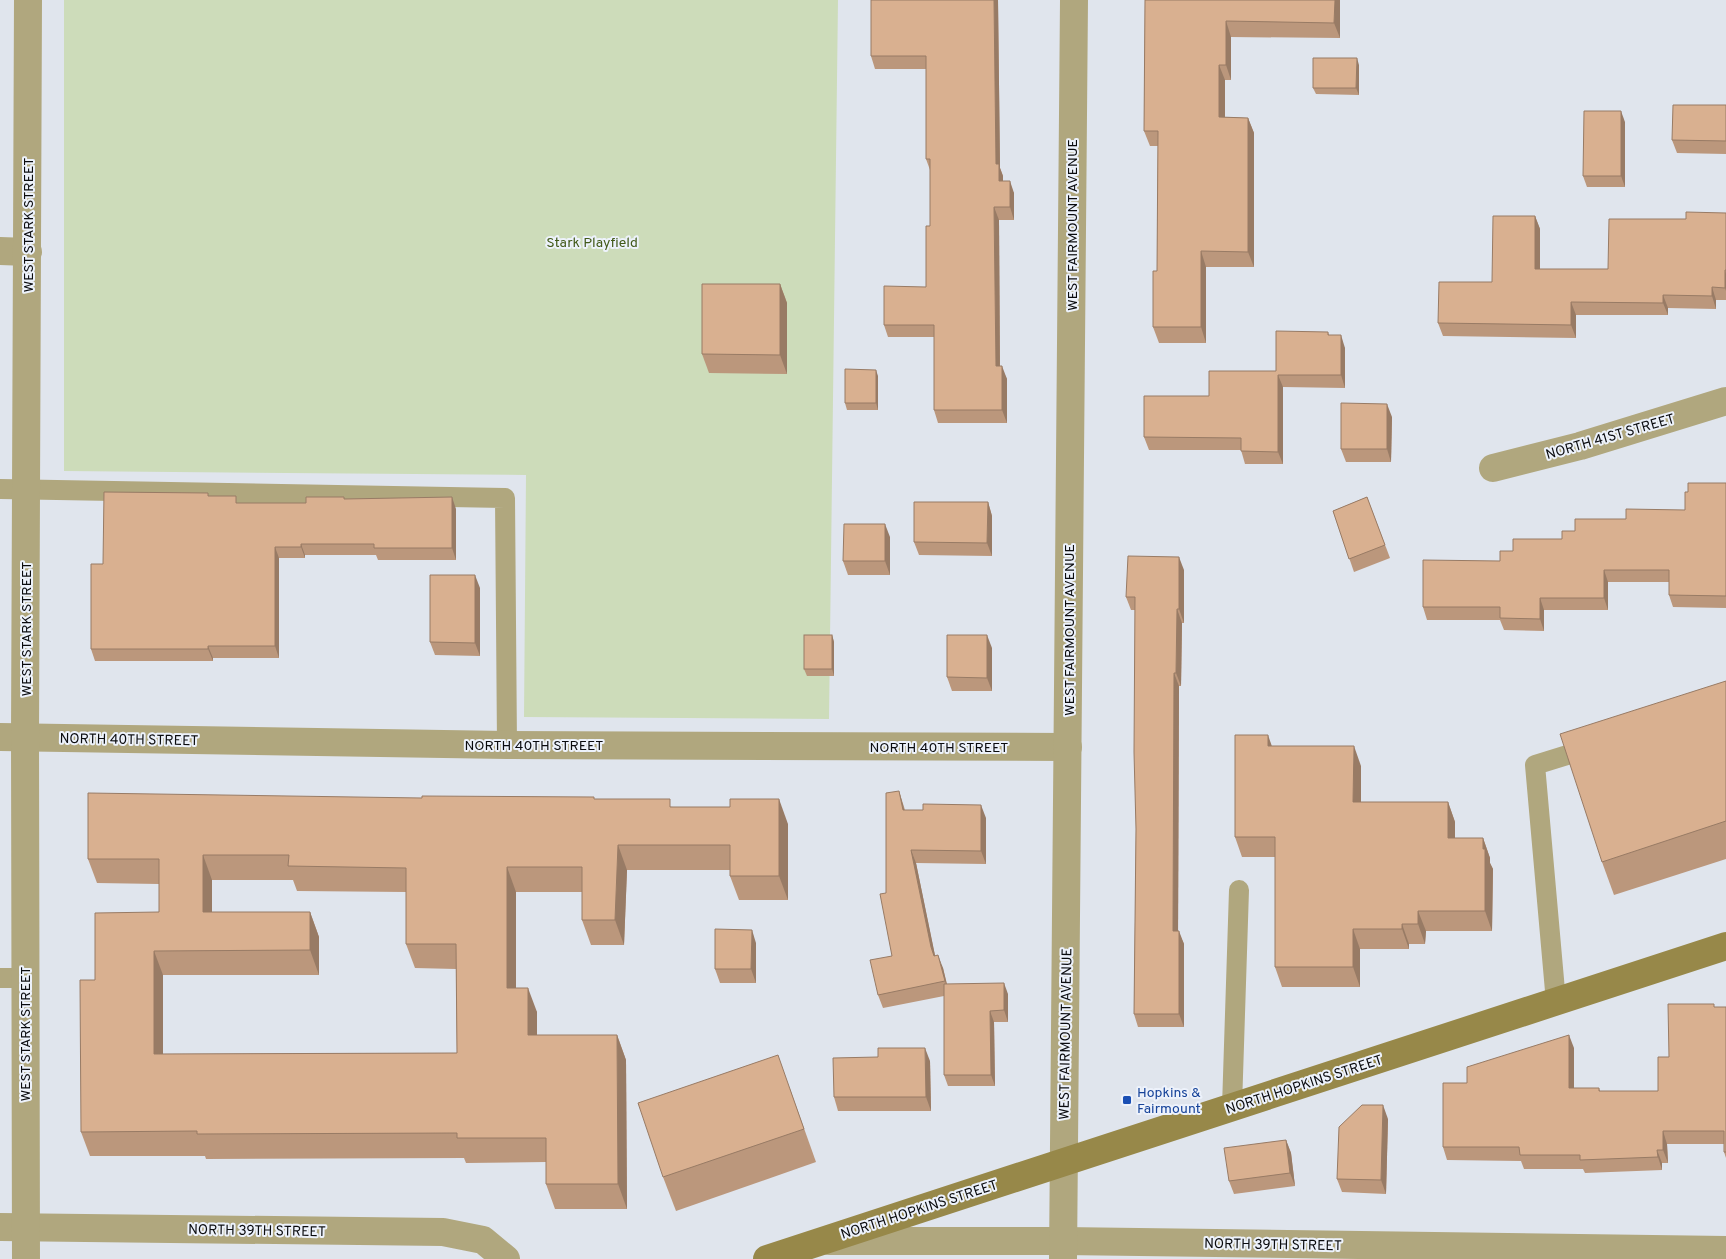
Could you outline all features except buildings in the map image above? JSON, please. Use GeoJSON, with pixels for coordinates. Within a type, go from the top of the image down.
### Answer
{"type":"FeatureCollection","features":[{"type":"Feature","properties":{"kind":"main road","name":"NORTH HOPKINS STREET"},"geometry":{"type":"LineString","coordinates":[[767,1259],[820,1250],[1064,1162],[1726,946]]}},
{"type":"Feature","properties":{"kind":"street","name":"WEST STARK STREET"},"geometry":{"type":"LineString","coordinates":[[26,1259],[13,1227],[12,737],[13,489],[28,252],[28,0]]}},
{"type":"Feature","properties":{"kind":"street","name":"WEST FAIRMOUNT AVENUE"},"geometry":{"type":"LineString","coordinates":[[1063,1250],[1074,0]]}},
{"type":"Feature","properties":{"kind":"street"},"geometry":{"type":"LineString","coordinates":[[0,251],[28,252]]}},
{"type":"Feature","properties":{"kind":"street","name":"NORTH 41ST STREET"},"geometry":{"type":"LineString","coordinates":[[1493,468],[1580,446],[1726,401]]}},
{"type":"Feature","properties":{"kind":"street","name":"NORTH 40TH STREET"},"geometry":{"type":"LineString","coordinates":[[12,737],[507,745],[1068,747]]}},
{"type":"Feature","properties":{"kind":"street","name":"NORTH 39TH STREET"},"geometry":{"type":"LineString","coordinates":[[13,1227],[443,1232],[483,1240],[506,1259]]}},
{"type":"Feature","properties":{"kind":"street","name":"NORTH 39TH STREET"},"geometry":{"type":"LineString","coordinates":[[820,1250],[1726,1250]]}},
{"type":"Feature","properties":{"kind":"lane"},"geometry":{"type":"LineString","coordinates":[[12,0],[28,0]]}},
{"type":"Feature","properties":{"kind":"lane"},"geometry":{"type":"LineString","coordinates":[[13,489],[505,498],[507,745]]}},
{"type":"Feature","properties":{"kind":"lane"},"geometry":{"type":"LineString","coordinates":[[1556,1002],[1535,765],[1608,742]]}},
{"type":"Feature","properties":{"kind":"lane"},"geometry":{"type":"LineString","coordinates":[[1232,1107],[1239,890]]}},
{"type":"Feature","properties":{"kind":"green space","name":"Stark Playfield"},"geometry":{"type":"Polygon","coordinates":[[[64,0],[838,0],[829,719],[524,717],[526,475],[64,471],[64,0]]]}},
{"type":"Feature","properties":{"kind":"place","name":"Hopkins & Fairmount"},"geometry":{"type":"Point","coordinates":[1127,1100]}}]}
